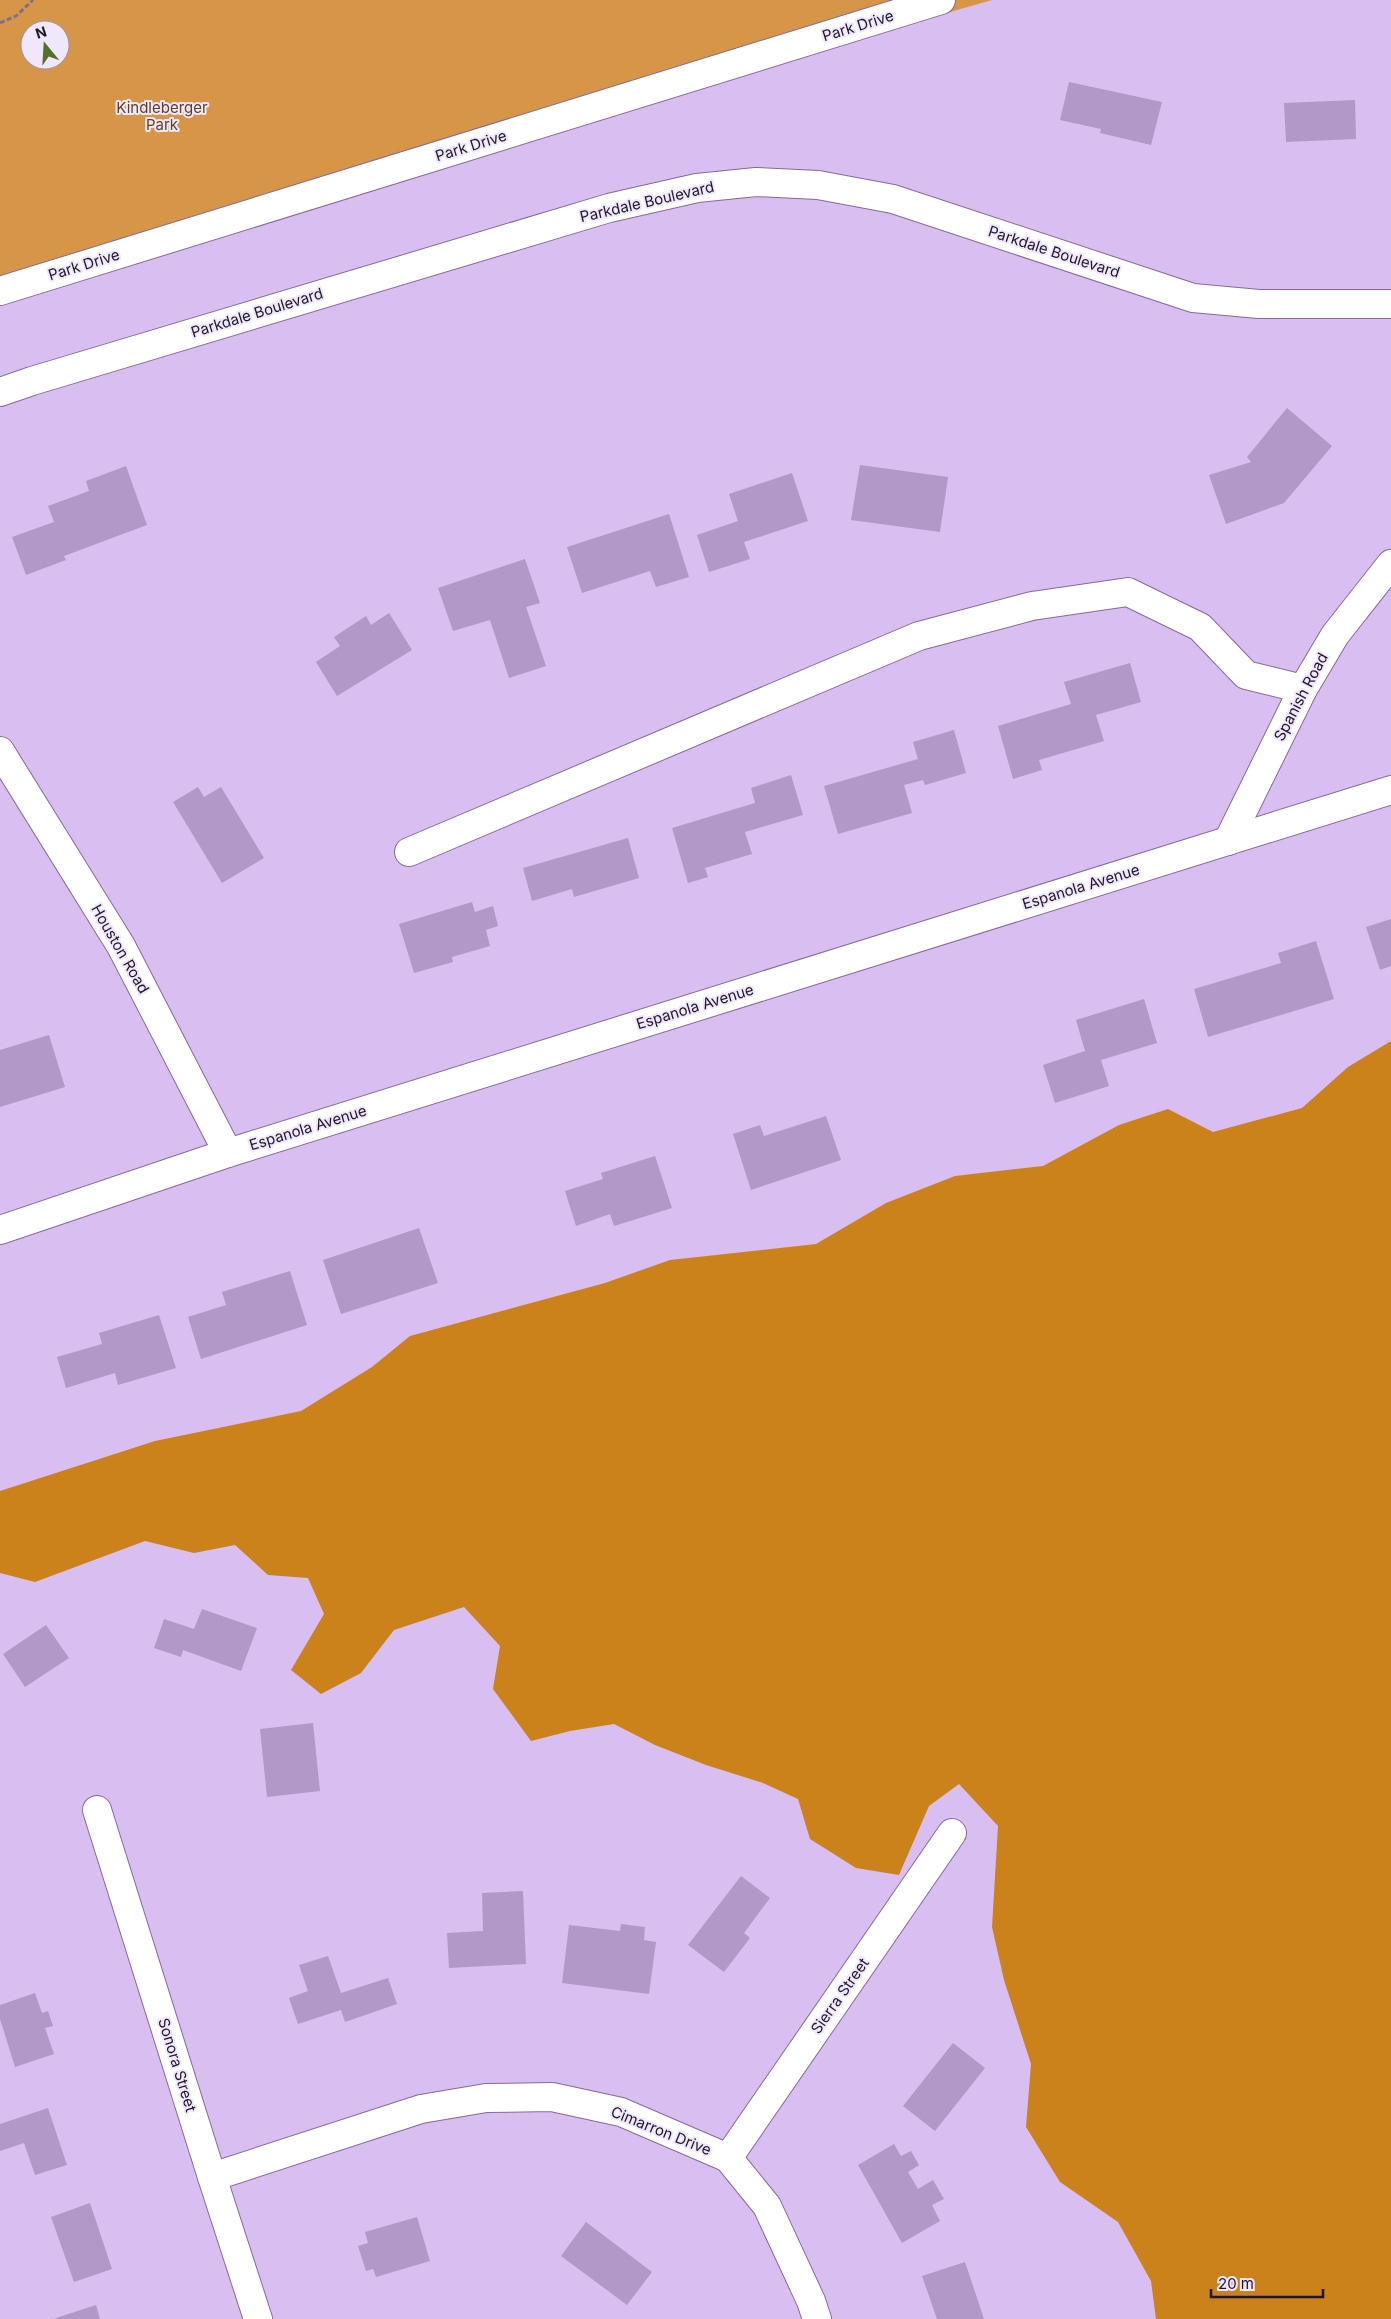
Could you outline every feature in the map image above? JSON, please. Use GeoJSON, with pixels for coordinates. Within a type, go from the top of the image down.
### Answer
{"type":"FeatureCollection","features":[{"type":"Feature","properties":{"kind":"street","name":"Park Drive"},"geometry":{"type":"LineString","coordinates":[[0,291],[941,0]]}},
{"type":"Feature","properties":{"kind":"street","name":"Parkdale Boulevard"},"geometry":{"type":"LineString","coordinates":[[0,392],[609,208],[696,188],[756,182],[818,185],[893,199],[1193,298],[1259,304],[1391,304]]}},
{"type":"Feature","properties":{"kind":"street","name":"Spanish Road"},"geometry":{"type":"LineString","coordinates":[[1228,841],[1303,689],[1335,635],[1391,564]]}},
{"type":"Feature","properties":{"kind":"street"},"geometry":{"type":"LineString","coordinates":[[409,852],[919,636],[1032,606],[1128,592],[1200,627],[1246,675],[1303,689]]}},
{"type":"Feature","properties":{"kind":"street","name":"Houston Road"},"geometry":{"type":"LineString","coordinates":[[0,751],[121,946],[228,1153]]}},
{"type":"Feature","properties":{"kind":"street","name":"Espanola Avenue"},"geometry":{"type":"LineString","coordinates":[[0,1230],[228,1153],[1391,790]]}},
{"type":"Feature","properties":{"kind":"street","name":"Sonora Street"},"geometry":{"type":"LineString","coordinates":[[97,1810],[258,2319]]}},
{"type":"Feature","properties":{"kind":"street","name":"Sierra Street"},"geometry":{"type":"LineString","coordinates":[[728,2158],[952,1833]]}},
{"type":"Feature","properties":{"kind":"street","name":"Cimarron Drive"},"geometry":{"type":"LineString","coordinates":[[212,2177],[421,2108],[486,2098],[552,2097],[621,2112],[728,2158],[767,2206],[811,2301],[817,2319]]}},
{"type":"Feature","properties":{"kind":"path"},"geometry":{"type":"LineString","coordinates":[[0,23],[16,16],[33,0]]}},
{"type":"Feature","properties":{"kind":"green space","name":"Kindleberger Park"},"geometry":{"type":"Polygon","coordinates":[[[0,0],[992,0],[0,284],[0,0]]]}},
{"type":"Feature","properties":{"kind":"shaded area"},"geometry":{"type":"Polygon","coordinates":[[[1391,1041],[1391,2319],[1156,2319],[1151,2281],[1118,2222],[1060,2182],[1026,2127],[1031,2064],[1004,1980],[992,1927],[998,1826],[959,1784],[929,1806],[899,1875],[856,1868],[810,1839],[798,1799],[763,1783],[706,1765],[655,1745],[614,1724],[570,1731],[531,1741],[493,1689],[500,1646],[464,1607],[394,1630],[361,1673],[321,1694],[291,1670],[324,1614],[308,1578],[268,1575],[235,1545],[194,1553],[145,1541],[35,1582],[0,1573],[0,1491],[155,1441],[301,1411],[372,1367],[410,1336],[605,1283],[670,1260],[816,1244],[886,1203],[955,1176],[1043,1166],[1119,1125],[1168,1109],[1213,1132],[1302,1108],[1348,1067],[1391,1041]]]}},
{"type":"Feature","properties":{"kind":"building"},"geometry":{"type":"Polygon","coordinates":[[[1069,82],[1162,102],[1151,145],[1100,133],[1101,129],[1060,120],[1069,82]]]}},
{"type":"Feature","properties":{"kind":"building"},"geometry":{"type":"Polygon","coordinates":[[[1355,100],[1356,139],[1286,142],[1284,103],[1355,100]]]}},
{"type":"Feature","properties":{"kind":"building"},"geometry":{"type":"Polygon","coordinates":[[[1287,408],[1332,446],[1284,503],[1226,524],[1209,475],[1251,462],[1247,457],[1287,408]]]}},
{"type":"Feature","properties":{"kind":"building"},"geometry":{"type":"Polygon","coordinates":[[[860,465],[948,477],[940,532],[851,520],[860,465]]]}},
{"type":"Feature","properties":{"kind":"building"},"geometry":{"type":"Polygon","coordinates":[[[126,466],[147,525],[64,556],[66,560],[26,575],[12,537],[54,522],[48,506],[89,491],[86,481],[126,466]]]}},
{"type":"Feature","properties":{"kind":"building"},"geometry":{"type":"Polygon","coordinates":[[[792,473],[808,521],[744,542],[750,559],[709,572],[697,535],[738,521],[729,494],[792,473]]]}},
{"type":"Feature","properties":{"kind":"building"},"geometry":{"type":"Polygon","coordinates":[[[669,514],[689,577],[656,587],[650,571],[582,593],[567,547],[669,514]]]}},
{"type":"Feature","properties":{"kind":"building"},"geometry":{"type":"Polygon","coordinates":[[[525,559],[540,603],[526,607],[546,666],[509,678],[490,620],[453,631],[438,588],[525,559]]]}},
{"type":"Feature","properties":{"kind":"building"},"geometry":{"type":"Polygon","coordinates":[[[389,613],[412,650],[337,696],[316,662],[340,646],[334,637],[366,616],[371,625],[389,613]]]}},
{"type":"Feature","properties":{"kind":"building"},"geometry":{"type":"Polygon","coordinates":[[[1130,663],[1141,702],[1096,715],[1104,741],[1039,760],[1042,770],[1013,779],[998,726],[1071,704],[1064,682],[1130,663]]]}},
{"type":"Feature","properties":{"kind":"building"},"geometry":{"type":"Polygon","coordinates":[[[954,730],[966,773],[925,785],[923,780],[904,785],[912,813],[838,834],[824,786],[918,759],[913,742],[954,730]]]}},
{"type":"Feature","properties":{"kind":"building"},"geometry":{"type":"Polygon","coordinates":[[[791,775],[803,815],[745,832],[752,854],[705,868],[708,877],[688,883],[672,828],[755,803],[751,788],[791,775]]]}},
{"type":"Feature","properties":{"kind":"building"},"geometry":{"type":"Polygon","coordinates":[[[198,787],[204,797],[221,787],[264,858],[222,883],[173,802],[198,787]]]}},
{"type":"Feature","properties":{"kind":"building"},"geometry":{"type":"Polygon","coordinates":[[[628,838],[639,878],[574,897],[572,889],[532,901],[523,868],[628,838]]]}},
{"type":"Feature","properties":{"kind":"building"},"geometry":{"type":"Polygon","coordinates":[[[472,902],[475,912],[493,906],[498,926],[486,930],[490,946],[452,957],[453,962],[414,973],[399,924],[472,902]]]}},
{"type":"Feature","properties":{"kind":"building"},"geometry":{"type":"Polygon","coordinates":[[[1391,919],[1391,966],[1380,970],[1366,927],[1391,919]]]}},
{"type":"Feature","properties":{"kind":"building"},"geometry":{"type":"Polygon","coordinates":[[[1316,941],[1334,999],[1208,1037],[1194,989],[1281,963],[1278,953],[1316,941]]]}},
{"type":"Feature","properties":{"kind":"building"},"geometry":{"type":"Polygon","coordinates":[[[1144,999],[1157,1043],[1101,1060],[1109,1086],[1055,1103],[1043,1065],[1085,1051],[1076,1020],[1144,999]]]}},
{"type":"Feature","properties":{"kind":"building"},"geometry":{"type":"Polygon","coordinates":[[[49,1035],[65,1087],[0,1107],[0,1050],[49,1035]]]}},
{"type":"Feature","properties":{"kind":"building"},"geometry":{"type":"Polygon","coordinates":[[[826,1116],[841,1160],[751,1190],[733,1134],[760,1125],[764,1136],[826,1116]]]}},
{"type":"Feature","properties":{"kind":"building"},"geometry":{"type":"Polygon","coordinates":[[[655,1156],[672,1208],[614,1226],[610,1214],[576,1226],[565,1191],[603,1179],[601,1173],[655,1156]]]}},
{"type":"Feature","properties":{"kind":"building"},"geometry":{"type":"Polygon","coordinates":[[[419,1228],[438,1283],[341,1314],[323,1260],[419,1228]]]}},
{"type":"Feature","properties":{"kind":"building"},"geometry":{"type":"Polygon","coordinates":[[[290,1271],[307,1325],[201,1359],[188,1317],[226,1305],[222,1292],[290,1271]]]}},
{"type":"Feature","properties":{"kind":"building"},"geometry":{"type":"Polygon","coordinates":[[[159,1315],[176,1368],[118,1385],[115,1373],[66,1388],[57,1357],[102,1344],[99,1333],[159,1315]]]}},
{"type":"Feature","properties":{"kind":"building"},"geometry":{"type":"Polygon","coordinates":[[[202,1609],[257,1628],[241,1671],[183,1650],[181,1657],[154,1648],[164,1619],[194,1629],[202,1609]]]}},
{"type":"Feature","properties":{"kind":"building"},"geometry":{"type":"Polygon","coordinates":[[[46,1625],[69,1658],[25,1687],[3,1654],[46,1625]]]}},
{"type":"Feature","properties":{"kind":"building"},"geometry":{"type":"Polygon","coordinates":[[[313,1723],[320,1791],[267,1797],[260,1729],[313,1723]]]}},
{"type":"Feature","properties":{"kind":"building"},"geometry":{"type":"Polygon","coordinates":[[[741,1876],[770,1898],[744,1933],[750,1938],[724,1972],[688,1945],[741,1876]]]}},
{"type":"Feature","properties":{"kind":"building"},"geometry":{"type":"Polygon","coordinates":[[[523,1891],[526,1964],[449,1968],[447,1933],[483,1931],[482,1893],[523,1891]]]}},
{"type":"Feature","properties":{"kind":"building"},"geometry":{"type":"Polygon","coordinates":[[[621,1924],[645,1927],[644,1940],[656,1942],[649,1994],[562,1983],[569,1925],[620,1931],[621,1924]]]}},
{"type":"Feature","properties":{"kind":"building"},"geometry":{"type":"Polygon","coordinates":[[[328,1956],[341,1993],[388,1978],[397,2004],[345,2022],[341,2010],[298,2024],[289,1998],[308,1991],[299,1965],[328,1956]]]}},
{"type":"Feature","properties":{"kind":"building"},"geometry":{"type":"Polygon","coordinates":[[[35,1993],[42,2013],[48,2011],[53,2026],[45,2028],[54,2054],[15,2067],[0,2019],[0,2005],[35,1993]]]}},
{"type":"Feature","properties":{"kind":"building"},"geometry":{"type":"Polygon","coordinates":[[[953,2043],[985,2068],[935,2131],[903,2106],[953,2043]]]}},
{"type":"Feature","properties":{"kind":"building"},"geometry":{"type":"Polygon","coordinates":[[[48,2108],[67,2165],[35,2175],[24,2143],[0,2151],[0,2124],[48,2108]]]}},
{"type":"Feature","properties":{"kind":"building"},"geometry":{"type":"Polygon","coordinates":[[[894,2144],[901,2156],[911,2151],[919,2165],[908,2172],[918,2189],[933,2180],[944,2199],[932,2205],[940,2221],[902,2243],[858,2165],[894,2144]]]}},
{"type":"Feature","properties":{"kind":"building"},"geometry":{"type":"Polygon","coordinates":[[[90,2203],[112,2269],[74,2282],[51,2217],[90,2203]]]}},
{"type":"Feature","properties":{"kind":"building"},"geometry":{"type":"Polygon","coordinates":[[[417,2217],[430,2261],[376,2277],[373,2269],[366,2271],[358,2246],[368,2243],[365,2232],[417,2217]]]}},
{"type":"Feature","properties":{"kind":"building"},"geometry":{"type":"Polygon","coordinates":[[[586,2222],[652,2272],[627,2305],[561,2256],[586,2222]]]}},
{"type":"Feature","properties":{"kind":"building"},"geometry":{"type":"Polygon","coordinates":[[[965,2262],[984,2319],[937,2319],[922,2276],[965,2262]]]}},
{"type":"Feature","properties":{"kind":"building"},"geometry":{"type":"Polygon","coordinates":[[[96,2305],[100,2319],[53,2319],[96,2305]]]}}]}
